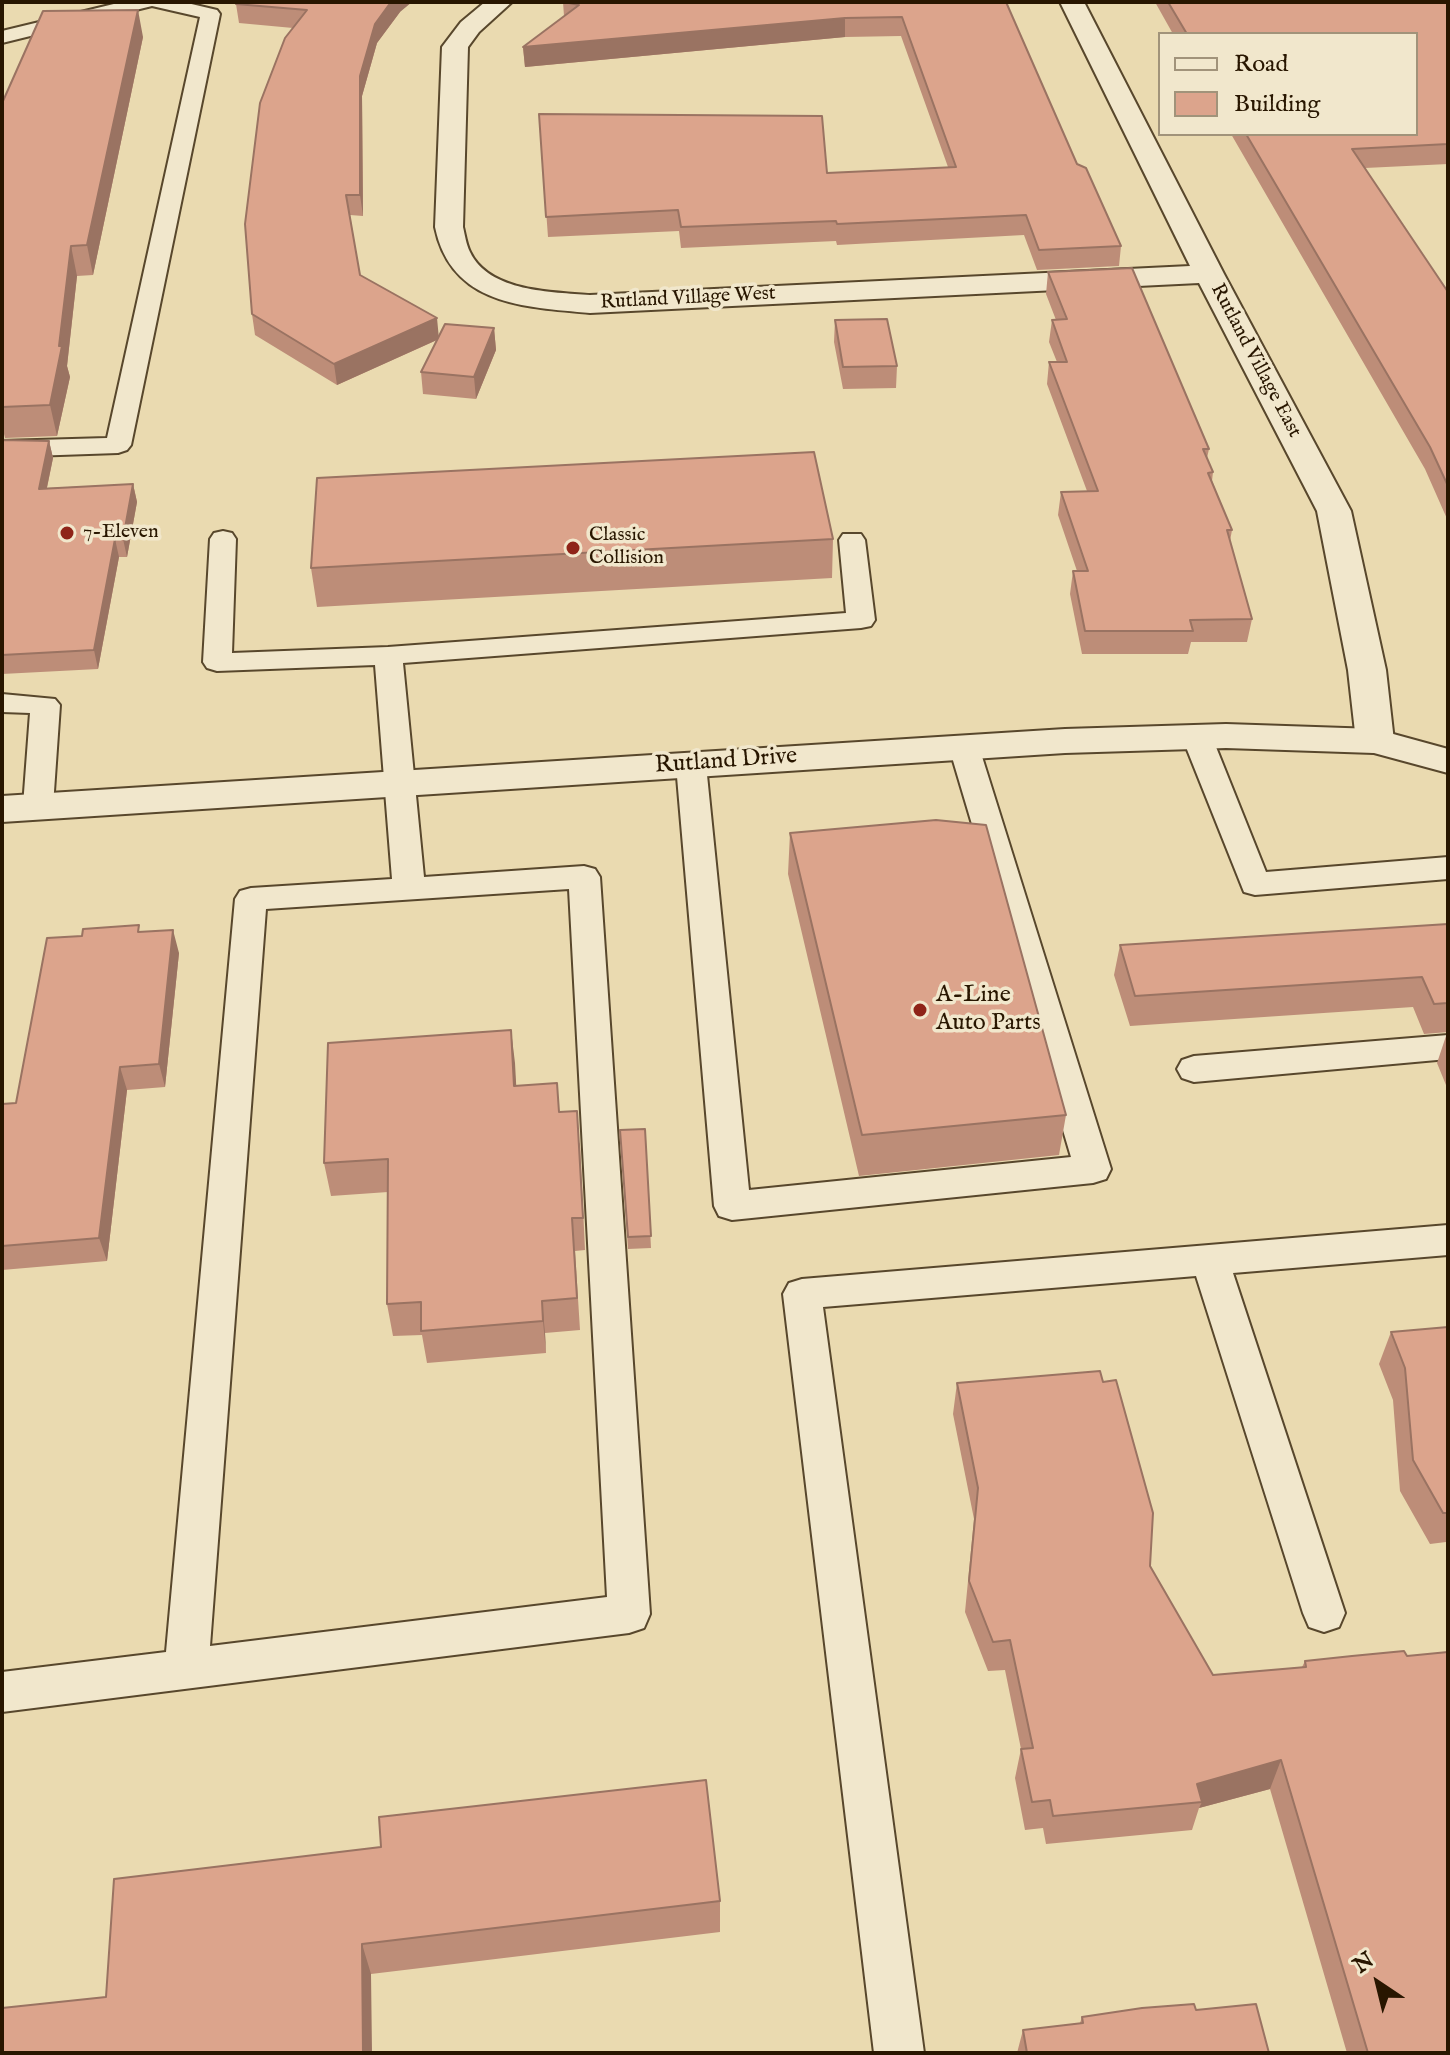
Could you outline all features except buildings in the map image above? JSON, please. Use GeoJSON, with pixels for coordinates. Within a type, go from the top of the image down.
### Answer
{"type":"FeatureCollection","features":[{"type":"Feature","properties":{"kind":"street","name":"Rutland Village West"},"geometry":{"type":"LineString","coordinates":[[500,2],[470,27],[455,47],[449,227],[450,248],[465,271],[496,289],[543,299],[590,304],[1209,274]]}},
{"type":"Feature","properties":{"kind":"street","name":"Rutland Village East"},"geometry":{"type":"LineString","coordinates":[[1072,2],[1209,274],[1334,511],[1367,670],[1375,741]]}},
{"type":"Feature","properties":{"kind":"street","name":"Rutland Drive"},"geometry":{"type":"LineString","coordinates":[[20,807],[964,747],[1197,737],[1375,741],[1448,761]]}},
{"type":"Feature","properties":{"kind":"lane"},"geometry":{"type":"LineString","coordinates":[[2,37],[145,2]]}},
{"type":"Feature","properties":{"kind":"lane"},"geometry":{"type":"LineString","coordinates":[[2,449],[118,445],[210,14],[158,2]]}},
{"type":"Feature","properties":{"kind":"lane"},"geometry":{"type":"LineString","coordinates":[[223,539],[217,662],[388,656],[861,620],[852,540]]}},
{"type":"Feature","properties":{"kind":"lane"},"geometry":{"type":"LineString","coordinates":[[388,656],[409,888]]}},
{"type":"Feature","properties":{"kind":"lane"},"geometry":{"type":"LineString","coordinates":[[2,703],[45,705],[20,807]]}},
{"type":"Feature","properties":{"kind":"lane"},"geometry":{"type":"LineString","coordinates":[[1197,737],[1255,884],[1448,868]]}},
{"type":"Feature","properties":{"kind":"lane"},"geometry":{"type":"LineString","coordinates":[[691,765],[732,1206],[1093,1169],[964,747]]}},
{"type":"Feature","properties":{"kind":"lane"},"geometry":{"type":"LineString","coordinates":[[2,1692],[629,1614],[584,877],[251,899],[186,1669]]}},
{"type":"Feature","properties":{"kind":"lane"},"geometry":{"type":"LineString","coordinates":[[1194,1069],[1448,1047]]}},
{"type":"Feature","properties":{"kind":"lane"},"geometry":{"type":"LineString","coordinates":[[899,2053],[802,1294],[1448,1240]]}},
{"type":"Feature","properties":{"kind":"lane"},"geometry":{"type":"LineString","coordinates":[[1210,1260],[1324,1613]]}},
{"type":"Feature","properties":{"kind":"place","name":"7-Eleven"},"geometry":{"type":"Point","coordinates":[67,533]}},
{"type":"Feature","properties":{"kind":"place","name":"Classic Collision"},"geometry":{"type":"Point","coordinates":[573,548]}},
{"type":"Feature","properties":{"kind":"place","name":"A-Line Auto Parts"},"geometry":{"type":"Point","coordinates":[920,1010]}}]}
